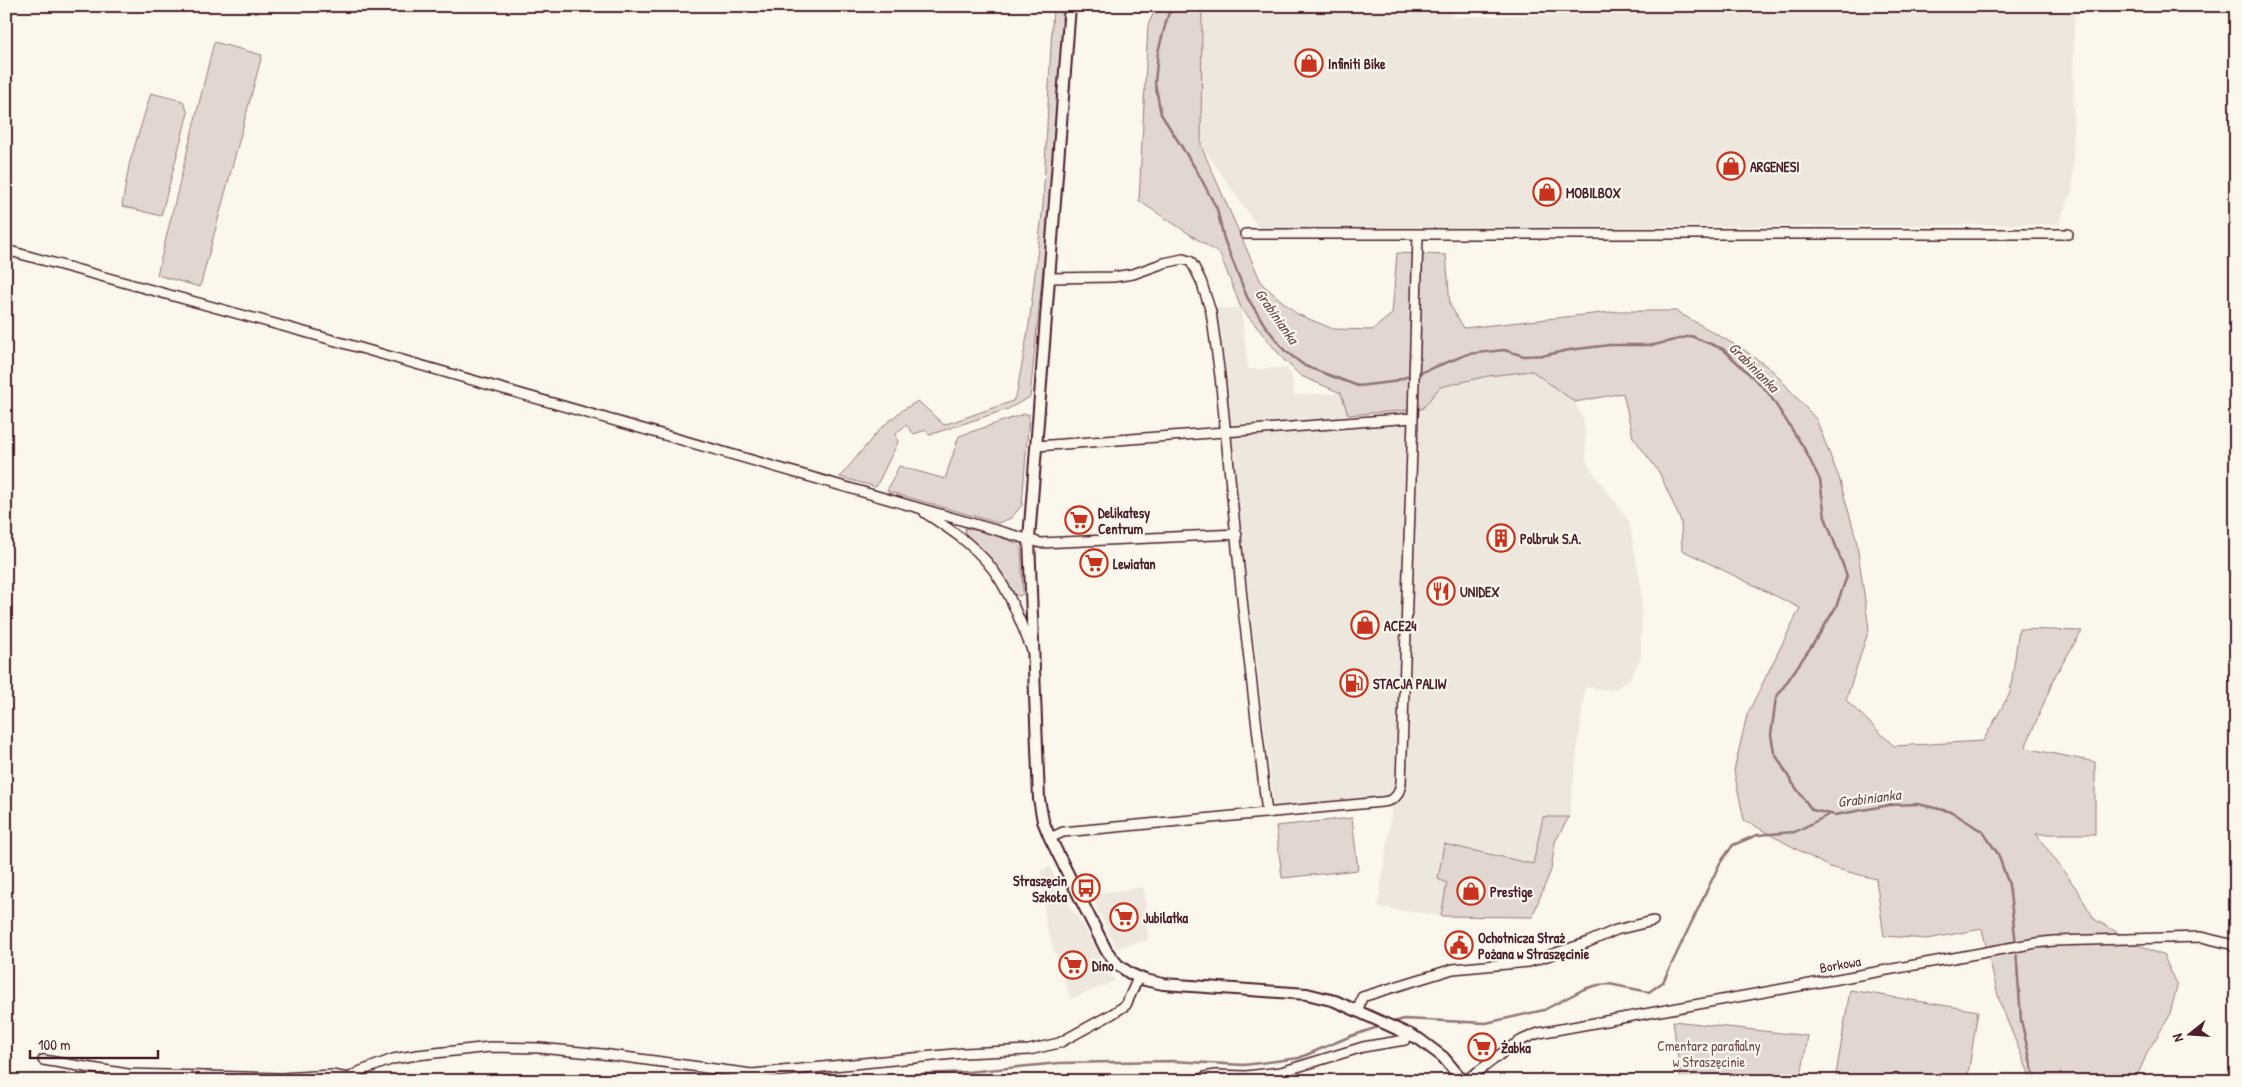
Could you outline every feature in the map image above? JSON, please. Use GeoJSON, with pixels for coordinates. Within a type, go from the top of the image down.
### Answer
{"type":"FeatureCollection","features":[{"type":"Feature","properties":{"kind":"street"},"geometry":{"type":"LineString","coordinates":[[1070,6],[1030,539],[1039,799],[1043,821],[1106,950],[1118,965],[1138,978],[1173,985],[1307,994],[1335,1001],[1405,1031],[1439,1053],[1463,1081]]}},
{"type":"Feature","properties":{"kind":"street"},"geometry":{"type":"LineString","coordinates":[[1245,234],[2068,234]]}},
{"type":"Feature","properties":{"kind":"street"},"geometry":{"type":"LineString","coordinates":[[1050,838],[1063,832],[1390,801],[1400,793],[1418,235]]}},
{"type":"Feature","properties":{"kind":"street"},"geometry":{"type":"LineString","coordinates":[[6,250],[308,333],[1041,543],[1237,534]]}},
{"type":"Feature","properties":{"kind":"street"},"geometry":{"type":"LineString","coordinates":[[1050,278],[1113,277],[1133,274],[1175,260],[1190,261],[1201,281],[1211,312],[1267,813]]}},
{"type":"Feature","properties":{"kind":"street"},"geometry":{"type":"LineString","coordinates":[[1037,446],[1413,418]]}},
{"type":"Feature","properties":{"kind":"street"},"geometry":{"type":"LineString","coordinates":[[918,509],[953,531],[989,565],[1000,579],[1015,608],[1033,653]]}},
{"type":"Feature","properties":{"kind":"street"},"geometry":{"type":"LineString","coordinates":[[1360,1011],[1362,997],[1444,972],[1530,962],[1586,943],[1616,930],[1653,922]]}},
{"type":"Feature","properties":{"kind":"street","name":"Borkowa"},"geometry":{"type":"LineString","coordinates":[[1463,1081],[1477,1074],[1493,1058],[1516,1042],[1539,1033],[2036,943],[2052,941],[2202,938],[2230,944],[2236,949]]}},
{"type":"Feature","properties":{"kind":"street"},"geometry":{"type":"LineString","coordinates":[[43,1060],[128,1074],[281,1078],[332,1076],[346,1079],[393,1059],[490,1047],[539,1048],[602,1054],[752,1074],[964,1053],[1029,1050],[1059,1043],[1126,1005],[1138,978]]}},
{"type":"Feature","properties":{"kind":"street"},"geometry":{"type":"LineString","coordinates":[[1198,1081],[1205,1077],[1246,1076],[1281,1072],[1363,1047],[1398,1043],[1406,1040],[1405,1031]]}},
{"type":"Feature","properties":{"kind":"shaded area"},"geometry":{"type":"Polygon","coordinates":[[[1202,6],[1454,6],[1451,17],[1752,10],[1753,6],[2055,6],[2055,11],[2074,11],[2073,189],[2058,224],[1260,230],[1201,145],[1202,6]]]}},
{"type":"Feature","properties":{"kind":"shaded area"},"geometry":{"type":"Polygon","coordinates":[[[1214,308],[1241,308],[1248,369],[1286,368],[1292,376],[1294,395],[1341,393],[1422,409],[1440,387],[1488,376],[1532,371],[1575,402],[1584,420],[1587,464],[1629,521],[1641,585],[1641,657],[1630,678],[1617,688],[1610,690],[1585,687],[1569,817],[1543,817],[1534,864],[1447,883],[1441,916],[1378,907],[1392,808],[1385,798],[1274,807],[1214,308]]]}},
{"type":"Feature","properties":{"kind":"shaded area"},"geometry":{"type":"Polygon","coordinates":[[[1050,867],[1070,907],[1083,925],[1115,981],[1071,999],[1046,926],[1041,871],[1050,867]]]}},
{"type":"Feature","properties":{"kind":"shaded area"},"geometry":{"type":"Polygon","coordinates":[[[1144,887],[1148,940],[1116,948],[1091,894],[1144,887]]]}},
{"type":"Feature","properties":{"kind":"green space"},"geometry":{"type":"Polygon","coordinates":[[[1053,6],[1062,6],[1062,21],[1065,22],[1054,161],[1030,397],[1008,409],[929,435],[926,430],[914,434],[906,425],[896,433],[898,442],[876,487],[840,477],[879,430],[901,411],[918,401],[944,425],[1013,401],[1017,392],[1029,325],[1043,205],[1053,6]]]}},
{"type":"Feature","properties":{"kind":"green space"},"geometry":{"type":"Polygon","coordinates":[[[1157,6],[1202,6],[1201,146],[1262,284],[1297,314],[1333,329],[1372,330],[1392,314],[1397,253],[1446,255],[1450,305],[1464,328],[1621,311],[1676,311],[1744,350],[1772,370],[1816,419],[1839,478],[1856,538],[1869,629],[1846,700],[1894,746],[1983,741],[2010,693],[2019,629],[2082,631],[2056,674],[2025,748],[2095,762],[2095,834],[2036,834],[2076,888],[2094,919],[2139,945],[2164,956],[2177,987],[2169,1017],[2148,1051],[2135,1081],[2032,1081],[2000,1003],[1982,929],[1927,939],[1884,936],[1876,879],[1829,867],[1744,820],[1734,771],[1747,715],[1800,608],[1682,550],[1681,521],[1659,472],[1633,437],[1623,393],[1575,402],[1532,371],[1488,376],[1440,387],[1422,409],[1348,415],[1341,393],[1301,376],[1285,361],[1241,308],[1220,254],[1139,201],[1148,25],[1157,6]]]}},
{"type":"Feature","properties":{"kind":"green space"},"geometry":{"type":"Polygon","coordinates":[[[214,42],[262,55],[200,287],[157,275],[214,42]]]}},
{"type":"Feature","properties":{"kind":"green space"},"geometry":{"type":"Polygon","coordinates":[[[151,93],[183,101],[188,113],[161,216],[122,206],[129,165],[151,93]]]}},
{"type":"Feature","properties":{"kind":"green space"},"geometry":{"type":"Polygon","coordinates":[[[1029,414],[1022,505],[1011,518],[998,523],[887,491],[899,466],[945,479],[959,436],[1029,414]]]}},
{"type":"Feature","properties":{"kind":"green space"},"geometry":{"type":"Polygon","coordinates":[[[965,528],[985,532],[1019,544],[1021,548],[1023,594],[1019,596],[1014,594],[990,557],[965,533],[965,528]]]}},
{"type":"Feature","properties":{"kind":"green space"},"geometry":{"type":"Polygon","coordinates":[[[1543,817],[1569,817],[1555,842],[1551,870],[1532,917],[1441,916],[1447,883],[1438,879],[1444,844],[1533,864],[1543,817]]]}},
{"type":"Feature","properties":{"kind":"green space"},"geometry":{"type":"Polygon","coordinates":[[[1352,818],[1358,870],[1282,878],[1276,826],[1352,818]]]}},
{"type":"Feature","properties":{"kind":"green space"},"geometry":{"type":"Polygon","coordinates":[[[1850,990],[1978,1011],[1967,1081],[1835,1081],[1850,990]]]}},
{"type":"Feature","properties":{"kind":"green space","name":"Cmentarz parafialny w Straszęcinie"},"geometry":{"type":"Polygon","coordinates":[[[1673,1021],[1808,1036],[1800,1081],[1681,1081],[1673,1021]]]}},
{"type":"Feature","properties":{"kind":"waterway","name":"Grabinianka"},"geometry":{"type":"LineString","coordinates":[[1174,6],[1168,15],[1158,52],[1155,83],[1161,114],[1197,171],[1217,209],[1224,239],[1247,297],[1264,324],[1284,350],[1305,366],[1358,386],[1392,382],[1412,375]]}},
{"type":"Feature","properties":{"kind":"waterway","name":"Grabinianka"},"geometry":{"type":"LineString","coordinates":[[1417,374],[1468,354],[1504,350],[1524,356],[1546,355],[1610,345],[1654,345],[1691,336],[1723,349],[1767,391],[1804,448],[1820,480],[1825,517],[1847,576],[1836,607],[1776,698],[1771,735],[1774,752],[1791,781],[1812,810],[1835,815],[1890,805],[1918,804],[1952,812],[1983,832],[1998,854],[2009,885],[2016,944]]}},
{"type":"Feature","properties":{"kind":"waterway"},"geometry":{"type":"LineString","coordinates":[[1391,1023],[1404,1019],[1486,1023],[1544,1010],[1584,989],[1598,985],[1609,984],[1649,992],[1663,982],[1720,863],[1733,845],[1757,835],[1795,832],[1830,814]]}},
{"type":"Feature","properties":{"kind":"waterway","name":"Grabinianka"},"geometry":{"type":"LineString","coordinates":[[2016,949],[2021,1020],[2035,1081]]}},
{"type":"Feature","properties":{"kind":"waterway"},"geometry":{"type":"LineString","coordinates":[[822,1081],[835,1078],[967,1072],[1059,1063],[1172,1061],[1244,1065],[1299,1058],[1351,1036],[1381,1026]]}},
{"type":"Feature","properties":{"kind":"place","name":"Infiniti Bike"},"geometry":{"type":"Point","coordinates":[1309,63]}},
{"type":"Feature","properties":{"kind":"place","name":"ARGENESI"},"geometry":{"type":"Point","coordinates":[1731,166]}},
{"type":"Feature","properties":{"kind":"place","name":"MOBILBOX"},"geometry":{"type":"Point","coordinates":[1547,192]}},
{"type":"Feature","properties":{"kind":"place","name":"Delikatesy Centrum"},"geometry":{"type":"Point","coordinates":[1079,520]}},
{"type":"Feature","properties":{"kind":"place","name":"Polbruk S.A."},"geometry":{"type":"Point","coordinates":[1501,538]}},
{"type":"Feature","properties":{"kind":"place","name":"Lewiatan"},"geometry":{"type":"Point","coordinates":[1094,563]}},
{"type":"Feature","properties":{"kind":"place","name":"UNIDEX"},"geometry":{"type":"Point","coordinates":[1441,591]}},
{"type":"Feature","properties":{"kind":"place","name":"ACE24"},"geometry":{"type":"Point","coordinates":[1365,625]}},
{"type":"Feature","properties":{"kind":"place","name":"STACJA PALIW"},"geometry":{"type":"Point","coordinates":[1354,683]}},
{"type":"Feature","properties":{"kind":"place","name":"Straszęcin Szkoła"},"geometry":{"type":"Point","coordinates":[1086,888]}},
{"type":"Feature","properties":{"kind":"place","name":"Prestige"},"geometry":{"type":"Point","coordinates":[1471,891]}},
{"type":"Feature","properties":{"kind":"place","name":"Jubilatka"},"geometry":{"type":"Point","coordinates":[1124,917]}},
{"type":"Feature","properties":{"kind":"place","name":"Ochotnicza Straż Pożana w Straszęcinie"},"geometry":{"type":"Point","coordinates":[1459,945]}},
{"type":"Feature","properties":{"kind":"place","name":"Dino"},"geometry":{"type":"Point","coordinates":[1073,965]}},
{"type":"Feature","properties":{"kind":"place","name":"Żabka"},"geometry":{"type":"Point","coordinates":[1482,1047]}}]}
